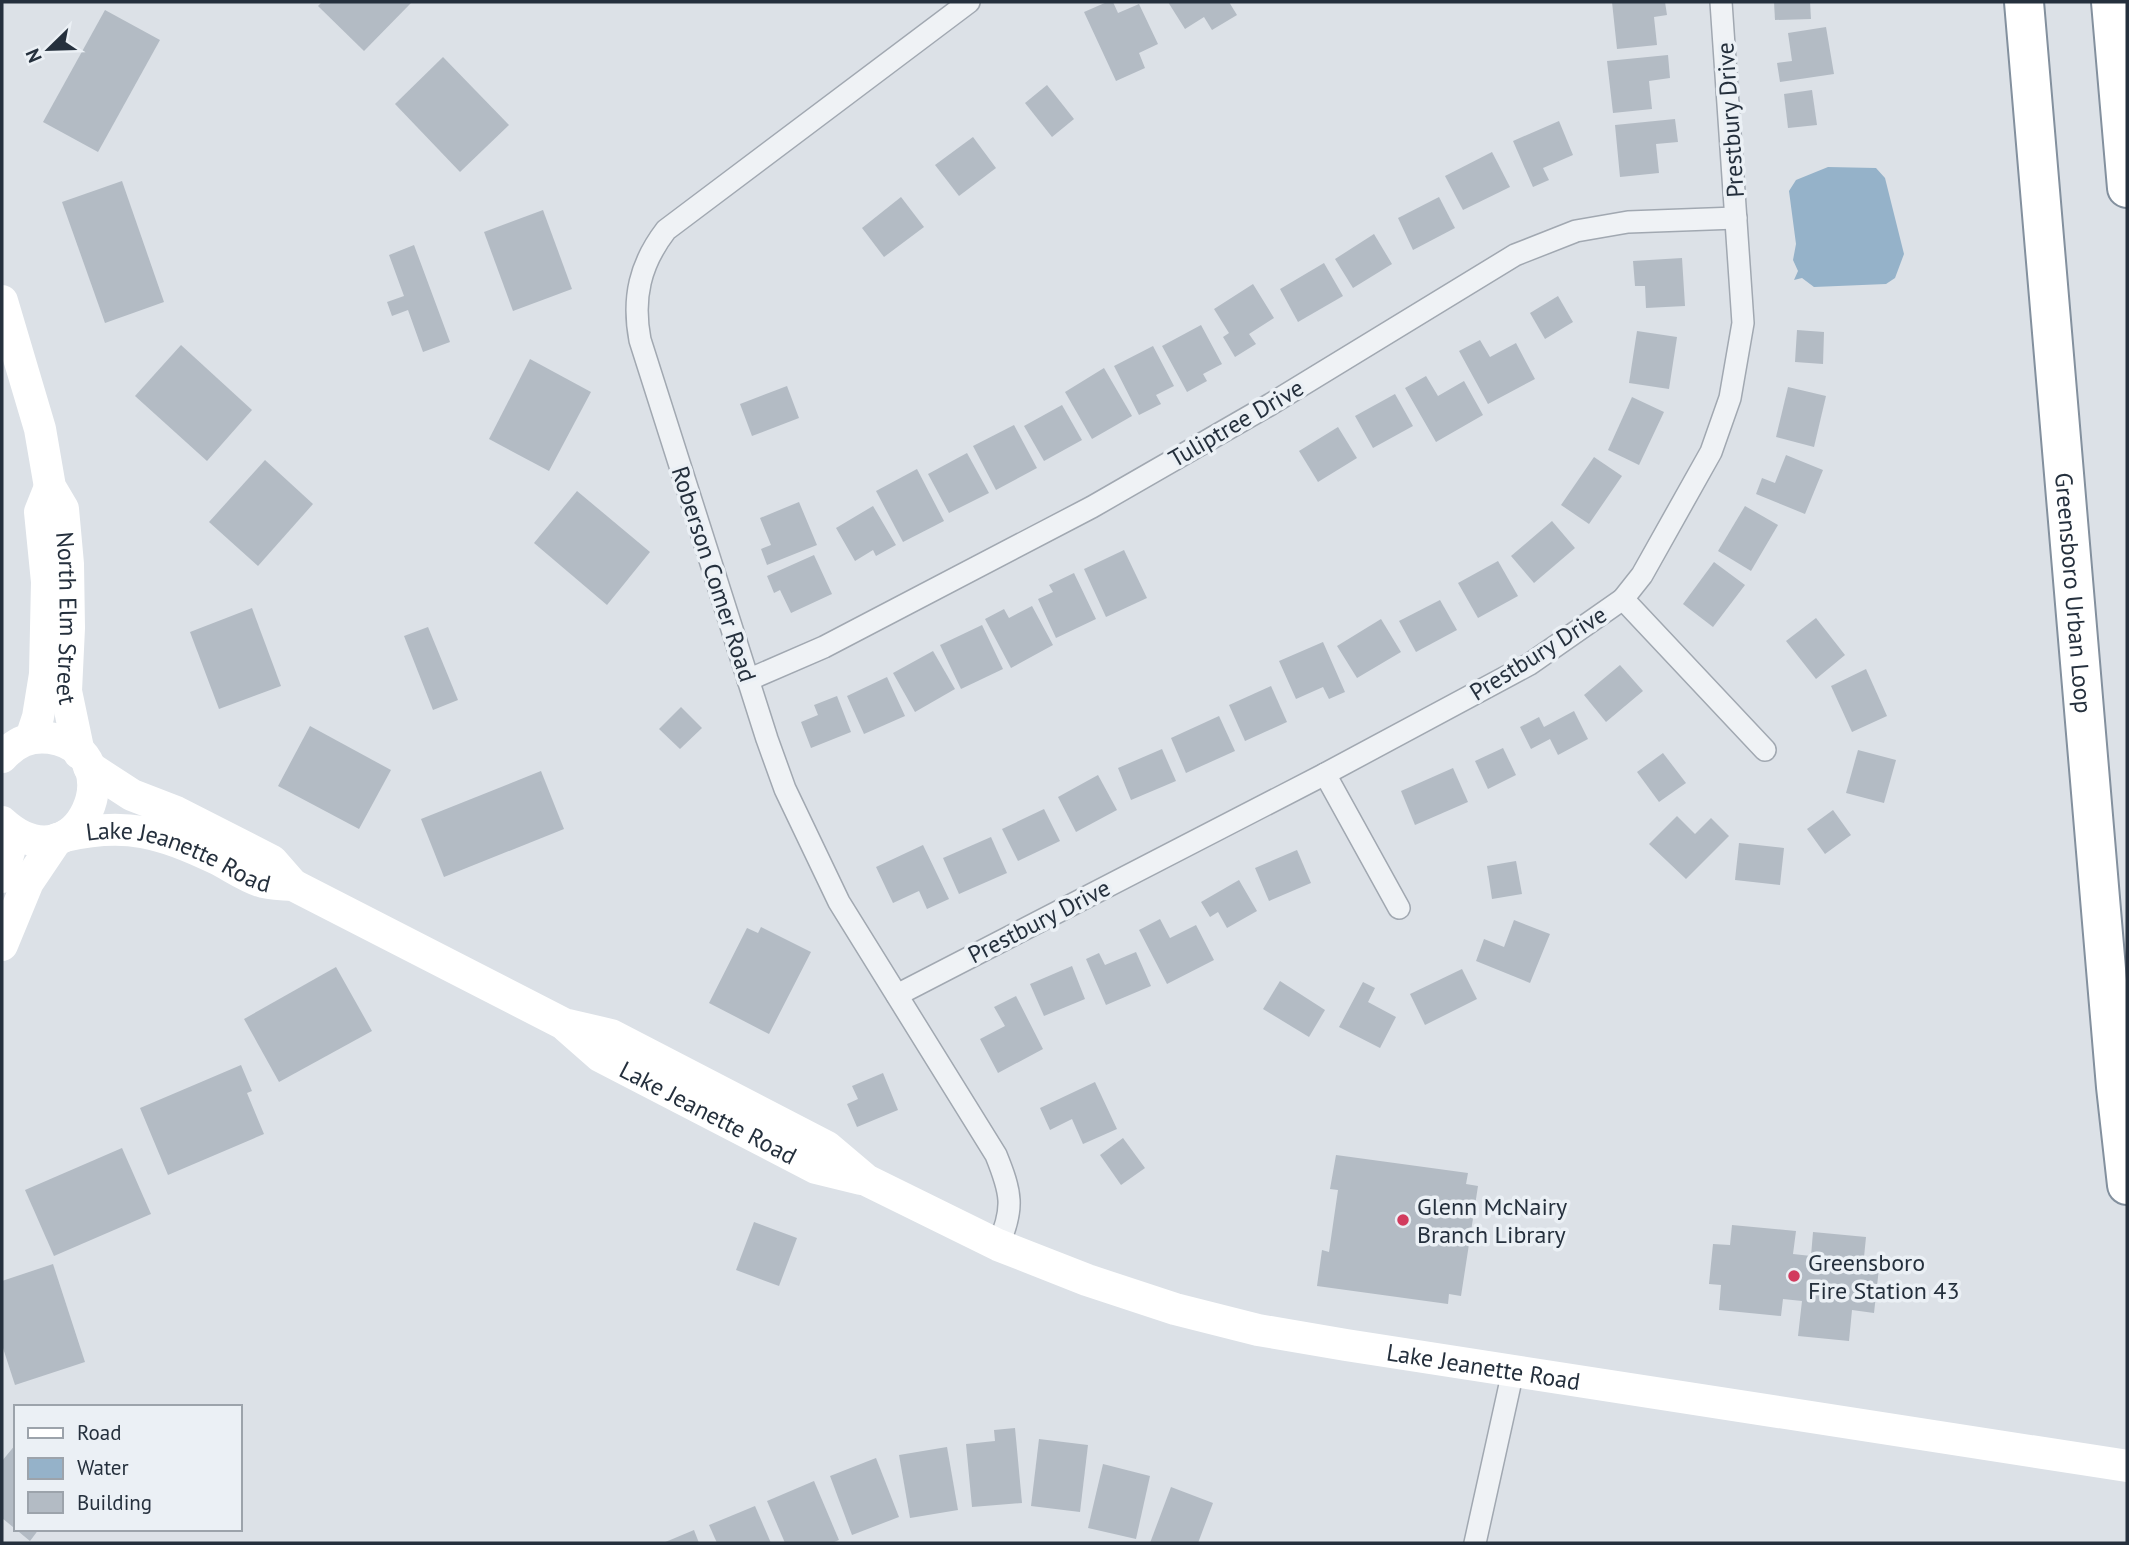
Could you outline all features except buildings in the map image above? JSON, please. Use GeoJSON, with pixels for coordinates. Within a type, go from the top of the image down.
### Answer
{"type":"FeatureCollection","features":[{"type":"Feature","properties":{"kind":"highway","name":"Greensboro Urban Loop"},"geometry":{"type":"LineString","coordinates":[[2024,2],[2116,1087],[2127,1185]]}},
{"type":"Feature","properties":{"kind":"highway"},"geometry":{"type":"LineString","coordinates":[[2111,2],[2127,188]]}},
{"type":"Feature","properties":{"kind":"street","name":"Roberson Comer Road"},"geometry":{"type":"LineString","coordinates":[[969,2],[666,230],[654,245],[641,272],[636,291],[636,320],[640,340],[748,680],[785,789],[818,863],[839,902],[996,1155],[1009,1197],[1008,1222],[998,1245]]}},
{"type":"Feature","properties":{"kind":"street","name":"Prestbury Drive"},"geometry":{"type":"LineString","coordinates":[[897,995],[1325,774],[1530,664],[1623,599],[1642,575],[1711,452],[1730,398],[1743,323],[1721,2]]}},
{"type":"Feature","properties":{"kind":"street","name":"Tuliptree Drive"},"geometry":{"type":"LineString","coordinates":[[748,680],[824,647],[1092,507],[1271,404],[1514,255],[1576,231],[1628,222],[1736,218]]}},
{"type":"Feature","properties":{"kind":"street","name":"North Elm Street"},"geometry":{"type":"LineString","coordinates":[[2,301],[40,429],[50,487],[63,509],[68,565],[66,691],[84,760],[93,782],[90,806],[78,826],[61,837],[28,882],[2,945]]}},
{"type":"Feature","properties":{"kind":"street","name":"North Elm Street"},"geometry":{"type":"LineString","coordinates":[[11,747],[38,717],[45,674],[47,582],[40,512],[50,487]]}},
{"type":"Feature","properties":{"kind":"street"},"geometry":{"type":"LineString","coordinates":[[1623,599],[1765,750]]}},
{"type":"Feature","properties":{"kind":"street","name":"Lake Jeanette Road"},"geometry":{"type":"LineString","coordinates":[[11,747],[57,739],[132,794],[176,812],[272,861],[293,885],[564,1024],[611,1035],[827,1147],[866,1180],[998,1245],[1087,1280],[1187,1312],[1271,1332],[2113,1464]]}},
{"type":"Feature","properties":{"kind":"street"},"geometry":{"type":"LineString","coordinates":[[1325,774],[1399,908]]}},
{"type":"Feature","properties":{"kind":"street"},"geometry":{"type":"LineString","coordinates":[[2,877],[8,827]]}},
{"type":"Feature","properties":{"kind":"street","name":"Lake Jeanette Road"},"geometry":{"type":"LineString","coordinates":[[8,827],[27,839],[42,841],[110,828],[156,834],[215,858],[261,882],[293,885]]}},
{"type":"Feature","properties":{"kind":"street"},"geometry":{"type":"LineString","coordinates":[[1475,1543],[1513,1371]]}},
{"type":"Feature","properties":{"kind":"water"},"geometry":{"type":"Polygon","coordinates":[[[1828,167],[1876,168],[1885,178],[1904,254],[1895,278],[1886,284],[1814,287],[1802,278],[1794,280],[1798,271],[1793,260],[1796,244],[1789,191],[1796,180],[1828,167]]]}},
{"type":"Feature","properties":{"kind":"place","name":"Glenn McNairy Branch Library"},"geometry":{"type":"Point","coordinates":[1403,1220]}},
{"type":"Feature","properties":{"kind":"place","name":"Greensboro Fire Station 43"},"geometry":{"type":"Point","coordinates":[1794,1276]}}]}
